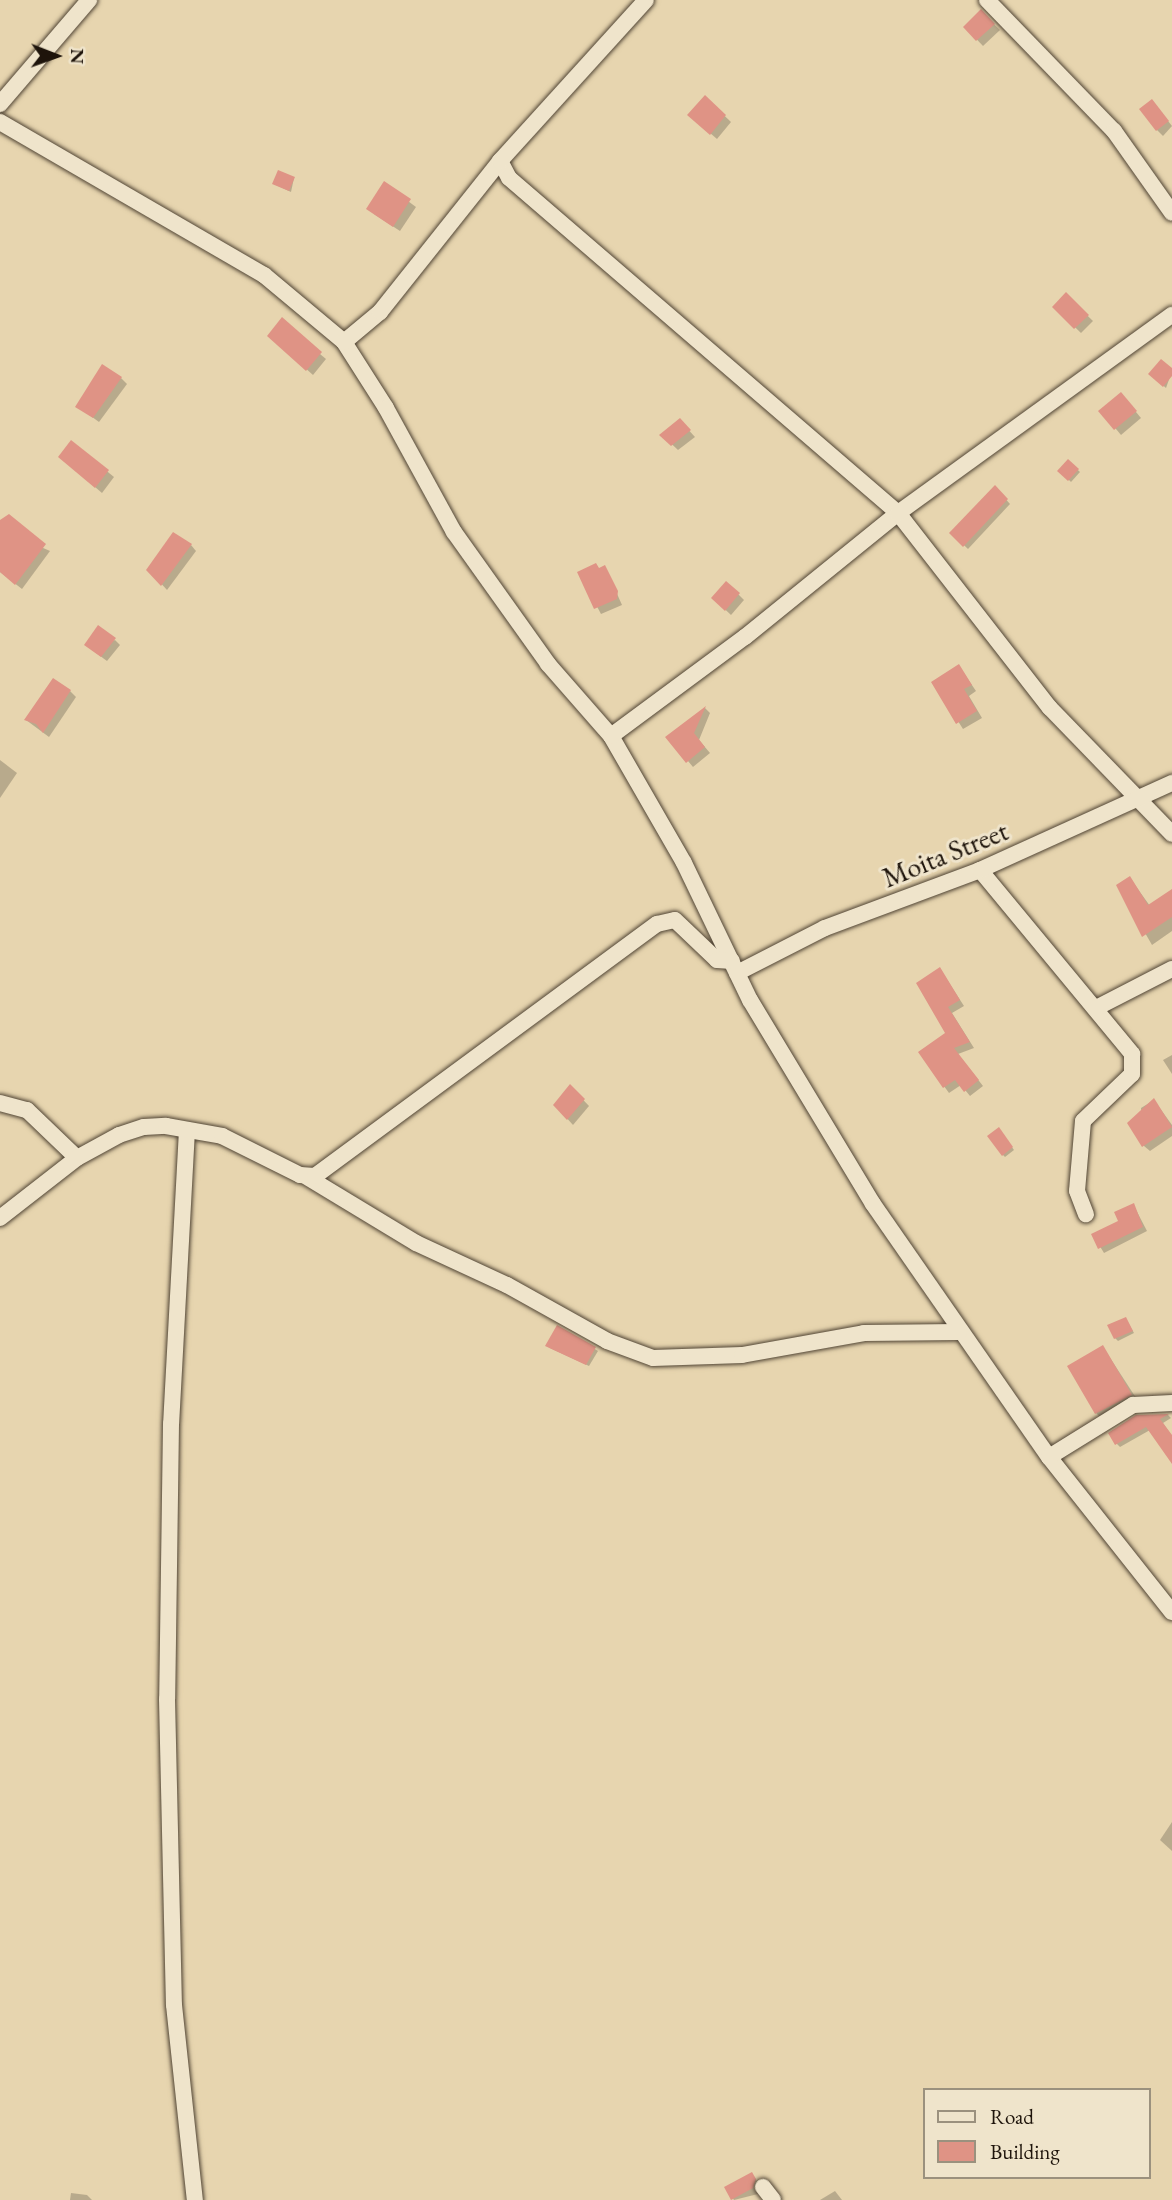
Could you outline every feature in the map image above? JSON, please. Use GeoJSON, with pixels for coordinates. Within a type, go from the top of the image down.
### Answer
{"type":"FeatureCollection","features":[{"type":"Feature","properties":{"kind":"street"},"geometry":{"type":"LineString","coordinates":[[0,104],[89,0]]}},
{"type":"Feature","properties":{"kind":"street"},"geometry":{"type":"LineString","coordinates":[[344,342],[380,312],[500,161],[646,0]]}},
{"type":"Feature","properties":{"kind":"street"},"geometry":{"type":"LineString","coordinates":[[987,0],[1114,131],[1172,213]]}},
{"type":"Feature","properties":{"kind":"street"},"geometry":{"type":"LineString","coordinates":[[0,122],[264,275],[344,342],[387,408],[454,532],[548,664],[611,736],[684,863],[734,967],[873,1204],[959,1332],[1049,1457],[1172,1612]]}},
{"type":"Feature","properties":{"kind":"street"},"geometry":{"type":"LineString","coordinates":[[500,161],[509,178],[898,513],[1050,708],[1142,799],[1172,834]]}},
{"type":"Feature","properties":{"kind":"street"},"geometry":{"type":"LineString","coordinates":[[611,736],[746,637],[898,513],[1172,315]]}},
{"type":"Feature","properties":{"kind":"street","name":"Moita Street"},"geometry":{"type":"LineString","coordinates":[[734,967],[825,928],[980,870],[1142,799],[1172,783]]}},
{"type":"Feature","properties":{"kind":"street"},"geometry":{"type":"LineString","coordinates":[[980,870],[1127,1043],[1134,1069],[1083,1121],[1077,1191],[1086,1214]]}},
{"type":"Feature","properties":{"kind":"street"},"geometry":{"type":"LineString","coordinates":[[307,1177],[315,1176],[657,924],[675,920],[717,960],[734,967]]}},
{"type":"Feature","properties":{"kind":"street"},"geometry":{"type":"LineString","coordinates":[[1096,1008],[1172,970]]}},
{"type":"Feature","properties":{"kind":"street"},"geometry":{"type":"LineString","coordinates":[[0,1103],[27,1110],[77,1158]]}},
{"type":"Feature","properties":{"kind":"street"},"geometry":{"type":"LineString","coordinates":[[0,1218],[77,1158],[118,1135],[144,1127],[187,1130],[222,1136],[307,1177],[416,1243],[507,1285],[607,1341],[653,1358],[742,1355],[864,1333],[959,1332]]}},
{"type":"Feature","properties":{"kind":"street"},"geometry":{"type":"LineString","coordinates":[[187,1130],[171,1424],[167,1699],[174,2005],[195,2200]]}},
{"type":"Feature","properties":{"kind":"street"},"geometry":{"type":"LineString","coordinates":[[1049,1457],[1133,1405],[1172,1404]]}},
{"type":"Feature","properties":{"kind":"building"},"geometry":{"type":"Polygon","coordinates":[[[981,9],[995,24],[976,41],[963,27],[981,9]]]}},
{"type":"Feature","properties":{"kind":"building"},"geometry":{"type":"Polygon","coordinates":[[[705,95],[726,115],[710,135],[687,115],[705,95]]]}},
{"type":"Feature","properties":{"kind":"building"},"geometry":{"type":"Polygon","coordinates":[[[1152,99],[1169,121],[1156,131],[1139,109],[1152,99]]]}},
{"type":"Feature","properties":{"kind":"building"},"geometry":{"type":"Polygon","coordinates":[[[278,170],[295,177],[289,191],[272,184],[278,170]]]}},
{"type":"Feature","properties":{"kind":"building"},"geometry":{"type":"Polygon","coordinates":[[[384,181],[411,199],[393,227],[366,209],[384,181]]]}},
{"type":"Feature","properties":{"kind":"building"},"geometry":{"type":"Polygon","coordinates":[[[1066,292],[1089,315],[1074,329],[1052,307],[1066,292]]]}},
{"type":"Feature","properties":{"kind":"building"},"geometry":{"type":"Polygon","coordinates":[[[282,317],[322,352],[306,371],[267,336],[282,317]]]}},
{"type":"Feature","properties":{"kind":"building"},"geometry":{"type":"Polygon","coordinates":[[[1161,359],[1172,368],[1172,376],[1163,387],[1148,374],[1161,359]]]}},
{"type":"Feature","properties":{"kind":"building"},"geometry":{"type":"Polygon","coordinates":[[[102,364],[122,377],[93,418],[75,407],[102,364]]]}},
{"type":"Feature","properties":{"kind":"building"},"geometry":{"type":"Polygon","coordinates":[[[1121,392],[1137,411],[1114,430],[1098,411],[1121,392]]]}},
{"type":"Feature","properties":{"kind":"building"},"geometry":{"type":"Polygon","coordinates":[[[680,418],[691,430],[671,446],[659,435],[680,418]]]}},
{"type":"Feature","properties":{"kind":"building"},"geometry":{"type":"Polygon","coordinates":[[[71,440],[109,470],[95,488],[58,457],[71,440]]]}},
{"type":"Feature","properties":{"kind":"building"},"geometry":{"type":"Polygon","coordinates":[[[1068,459],[1079,469],[1068,481],[1057,471],[1068,459]]]}},
{"type":"Feature","properties":{"kind":"building"},"geometry":{"type":"Polygon","coordinates":[[[995,485],[1008,499],[963,547],[949,533],[995,485]]]}},
{"type":"Feature","properties":{"kind":"building"},"geometry":{"type":"Polygon","coordinates":[[[9,514],[46,544],[15,585],[0,572],[0,520],[9,514]]]}},
{"type":"Feature","properties":{"kind":"building"},"geometry":{"type":"Polygon","coordinates":[[[173,532],[192,544],[161,586],[146,570],[173,532]]]}},
{"type":"Feature","properties":{"kind":"building"},"geometry":{"type":"Polygon","coordinates":[[[596,563],[599,568],[605,565],[618,591],[617,599],[594,609],[577,572],[596,563]]]}},
{"type":"Feature","properties":{"kind":"building"},"geometry":{"type":"Polygon","coordinates":[[[726,581],[740,593],[725,611],[711,598],[726,581]]]}},
{"type":"Feature","properties":{"kind":"building"},"geometry":{"type":"Polygon","coordinates":[[[98,625],[116,638],[101,657],[84,645],[98,625]]]}},
{"type":"Feature","properties":{"kind":"building"},"geometry":{"type":"Polygon","coordinates":[[[959,664],[972,685],[964,689],[977,711],[956,724],[931,682],[959,664]]]}},
{"type":"Feature","properties":{"kind":"building"},"geometry":{"type":"Polygon","coordinates":[[[53,678],[71,690],[43,733],[36,724],[24,720],[53,678]]]}},
{"type":"Feature","properties":{"kind":"building"},"geometry":{"type":"Polygon","coordinates":[[[706,706],[694,733],[705,747],[686,763],[665,737],[706,706]]]}},
{"type":"Feature","properties":{"kind":"building"},"geometry":{"type":"Polygon","coordinates":[[[1130,876],[1148,905],[1172,889],[1172,917],[1142,937],[1116,885],[1130,876]]]}},
{"type":"Feature","properties":{"kind":"building"},"geometry":{"type":"Polygon","coordinates":[[[940,967],[960,1000],[948,1007],[970,1042],[954,1048],[979,1080],[964,1092],[955,1080],[943,1088],[918,1052],[945,1033],[916,983],[940,967]]]}},
{"type":"Feature","properties":{"kind":"building"},"geometry":{"type":"Polygon","coordinates":[[[570,1084],[585,1099],[567,1120],[553,1105],[570,1084]]]}},
{"type":"Feature","properties":{"kind":"building"},"geometry":{"type":"Polygon","coordinates":[[[1154,1098],[1172,1127],[1142,1147],[1127,1123],[1154,1098]]]}},
{"type":"Feature","properties":{"kind":"building"},"geometry":{"type":"Polygon","coordinates":[[[999,1127],[1013,1147],[1002,1156],[987,1136],[999,1127]]]}},
{"type":"Feature","properties":{"kind":"building"},"geometry":{"type":"Polygon","coordinates":[[[1134,1203],[1143,1227],[1098,1249],[1091,1234],[1118,1221],[1114,1212],[1134,1203]]]}},
{"type":"Feature","properties":{"kind":"building"},"geometry":{"type":"Polygon","coordinates":[[[1126,1317],[1133,1331],[1114,1339],[1107,1325],[1126,1317]]]}},
{"type":"Feature","properties":{"kind":"building"},"geometry":{"type":"Polygon","coordinates":[[[557,1325],[596,1347],[586,1365],[545,1346],[557,1325]]]}},
{"type":"Feature","properties":{"kind":"building"},"geometry":{"type":"Polygon","coordinates":[[[1103,1345],[1132,1395],[1095,1414],[1067,1366],[1103,1345]]]}},
{"type":"Feature","properties":{"kind":"building"},"geometry":{"type":"Polygon","coordinates":[[[1169,1414],[1160,1419],[1172,1435],[1172,1464],[1146,1427],[1115,1445],[1108,1433],[1136,1415],[1169,1414]]]}},
{"type":"Feature","properties":{"kind":"building"},"geometry":{"type":"Polygon","coordinates":[[[752,2172],[756,2179],[753,2188],[731,2200],[724,2187],[752,2172]]]}}]}
